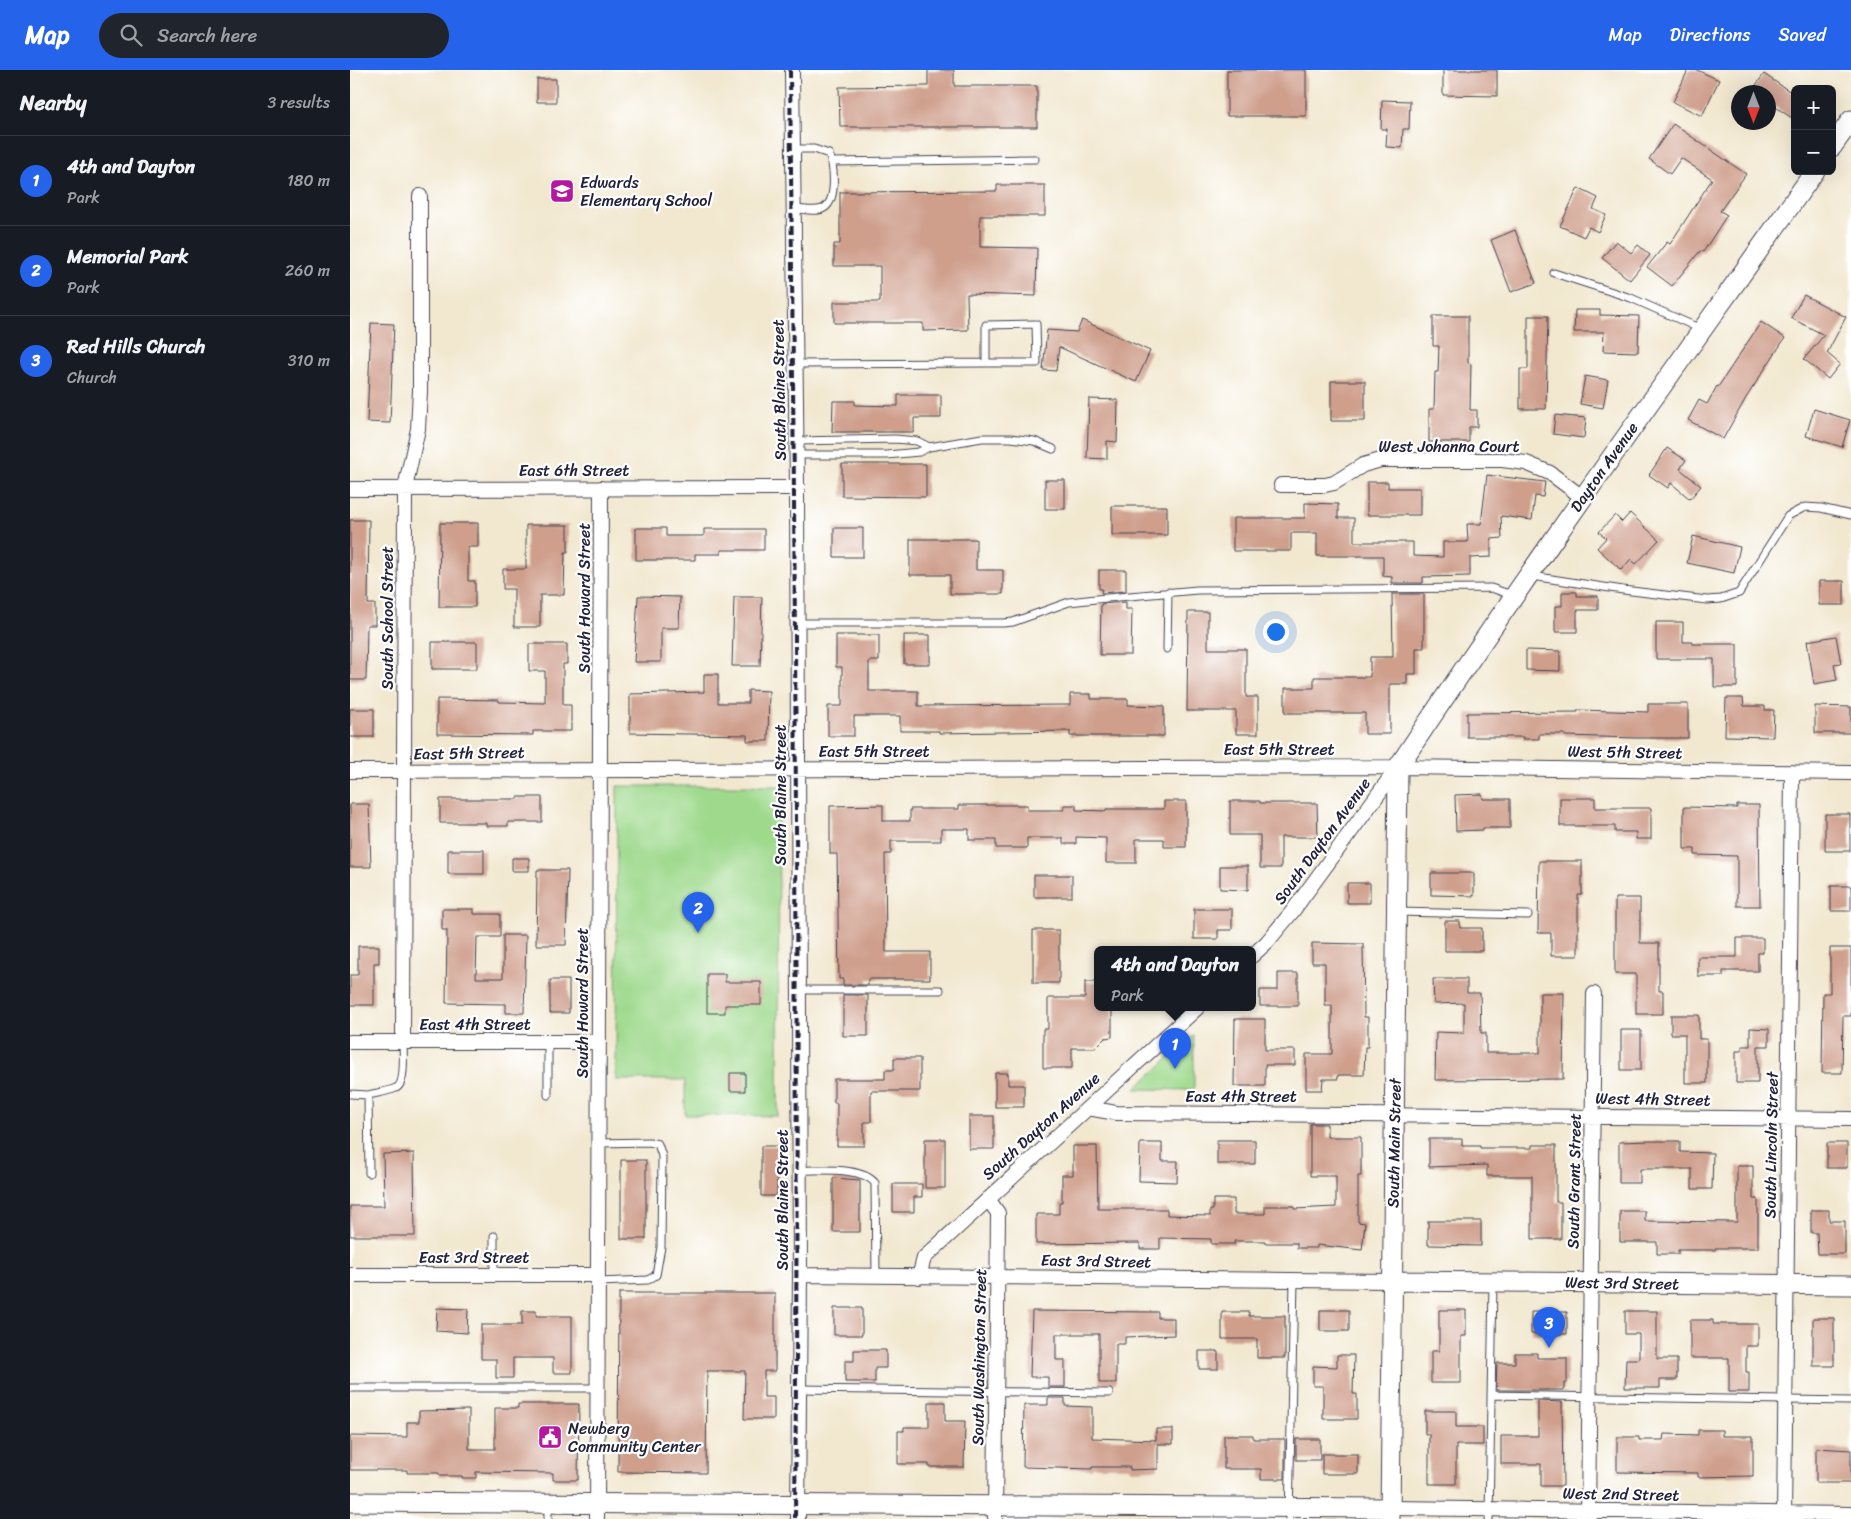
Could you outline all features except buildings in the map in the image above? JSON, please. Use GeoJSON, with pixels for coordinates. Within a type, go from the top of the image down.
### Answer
{"type":"FeatureCollection","features":[{"type":"Feature","properties":{"kind":"street","name":"South Blaine Street"},"geometry":{"type":"LineString","coordinates":[[792,70],[797,448],[800,1276],[798,1512]]}},
{"type":"Feature","properties":{"kind":"street"},"geometry":{"type":"LineString","coordinates":[[1836,141],[1851,120]]}},
{"type":"Feature","properties":{"kind":"street","name":"Dayton Avenue"},"geometry":{"type":"LineString","coordinates":[[1398,766],[1582,497],[1812,175]]}},
{"type":"Feature","properties":{"kind":"street","name":"South School Street"},"geometry":{"type":"LineString","coordinates":[[403,1042],[405,488],[418,429],[420,391],[420,196]]}},
{"type":"Feature","properties":{"kind":"street","name":"West Johanna Court"},"geometry":{"type":"LineString","coordinates":[[1281,485],[1334,484],[1363,466],[1381,460],[1502,460],[1526,463],[1550,473],[1582,497]]}},
{"type":"Feature","properties":{"kind":"street","name":"East 6th Street"},"geometry":{"type":"LineString","coordinates":[[350,488],[797,488]]}},
{"type":"Feature","properties":{"kind":"street","name":"South Howard Street"},"geometry":{"type":"LineString","coordinates":[[597,1511],[602,488]]}},
{"type":"Feature","properties":{"kind":"street","name":"East 5th Street"},"geometry":{"type":"LineString","coordinates":[[350,771],[1398,766]]}},
{"type":"Feature","properties":{"kind":"street","name":"West 5th Street"},"geometry":{"type":"LineString","coordinates":[[1398,766],[1851,772]]}},
{"type":"Feature","properties":{"kind":"street","name":"South Main Street"},"geometry":{"type":"LineString","coordinates":[[1390,1514],[1398,766]]}},
{"type":"Feature","properties":{"kind":"street","name":"South Dayton Avenue"},"geometry":{"type":"LineString","coordinates":[[1256,952],[1292,912],[1398,766]]}},
{"type":"Feature","properties":{"kind":"street","name":"South Lincoln Street"},"geometry":{"type":"LineString","coordinates":[[1784,1516],[1792,772]]}},
{"type":"Feature","properties":{"kind":"street","name":"South Grant Street"},"geometry":{"type":"LineString","coordinates":[[1588,1515],[1594,994]]}},
{"type":"Feature","properties":{"kind":"street","name":"South Dayton Avenue"},"geometry":{"type":"LineString","coordinates":[[919,1277],[924,1258],[1194,1011]]}},
{"type":"Feature","properties":{"kind":"street","name":"East 4th Street"},"geometry":{"type":"LineString","coordinates":[[350,1042],[599,1042]]}},
{"type":"Feature","properties":{"kind":"street","name":"East 4th Street"},"geometry":{"type":"LineString","coordinates":[[1088,1108],[1116,1113],[1394,1114]]}},
{"type":"Feature","properties":{"kind":"street","name":"West 4th Street"},"geometry":{"type":"LineString","coordinates":[[1394,1114],[1851,1119]]}},
{"type":"Feature","properties":{"kind":"street","name":"South Washington Street"},"geometry":{"type":"LineString","coordinates":[[988,1199],[998,1213],[995,1513]]}},
{"type":"Feature","properties":{"kind":"street","name":"East 3rd Street"},"geometry":{"type":"LineString","coordinates":[[350,1274],[494,1275],[599,1279]]}},
{"type":"Feature","properties":{"kind":"street","name":"East 3rd Street"},"geometry":{"type":"LineString","coordinates":[[800,1276],[1392,1281]]}},
{"type":"Feature","properties":{"kind":"street","name":"West 3rd Street"},"geometry":{"type":"LineString","coordinates":[[1392,1281],[1851,1285]]}},
{"type":"Feature","properties":{"kind":"street"},"geometry":{"type":"LineString","coordinates":[[350,1502],[548,1511],[995,1513],[1240,1511],[1289,1514],[1390,1514]]}},
{"type":"Feature","properties":{"kind":"street","name":"West 2nd Street"},"geometry":{"type":"LineString","coordinates":[[1390,1514],[1784,1516],[1851,1514]]}},
{"type":"Feature","properties":{"kind":"lane"},"geometry":{"type":"LineString","coordinates":[[794,149],[814,149],[829,154],[832,162],[833,194],[829,203],[822,210],[794,210]]}},
{"type":"Feature","properties":{"kind":"lane"},"geometry":{"type":"LineString","coordinates":[[832,162],[1035,159]]}},
{"type":"Feature","properties":{"kind":"lane"},"geometry":{"type":"LineString","coordinates":[[1554,273],[1631,298],[1702,330]]}},
{"type":"Feature","properties":{"kind":"lane"},"geometry":{"type":"LineString","coordinates":[[796,364],[1037,363],[1036,324],[986,325],[986,363]]}},
{"type":"Feature","properties":{"kind":"lane"},"geometry":{"type":"LineString","coordinates":[[797,448],[887,456],[919,452],[929,447],[982,438],[1012,438],[1034,441],[1054,449]]}},
{"type":"Feature","properties":{"kind":"lane"},"geometry":{"type":"LineString","coordinates":[[797,448],[895,440],[917,441],[929,447]]}},
{"type":"Feature","properties":{"kind":"lane"},"geometry":{"type":"LineString","coordinates":[[1529,576],[1707,600],[1722,599],[1739,593],[1751,577],[1788,516],[1805,507],[1821,508],[1851,515]]}},
{"type":"Feature","properties":{"kind":"lane"},"geometry":{"type":"LineString","coordinates":[[797,623],[1003,623],[1013,622],[1070,602],[1197,590],[1491,588],[1515,596]]}},
{"type":"Feature","properties":{"kind":"lane"},"geometry":{"type":"LineString","coordinates":[[1167,650],[1168,592]]}},
{"type":"Feature","properties":{"kind":"lane"},"geometry":{"type":"LineString","coordinates":[[1397,912],[1528,915]]}},
{"type":"Feature","properties":{"kind":"lane"},"geometry":{"type":"LineString","coordinates":[[798,990],[940,990]]}},
{"type":"Feature","properties":{"kind":"lane"},"geometry":{"type":"LineString","coordinates":[[350,1094],[368,1094],[396,1088],[400,1085],[403,1042]]}},
{"type":"Feature","properties":{"kind":"lane"},"geometry":{"type":"LineString","coordinates":[[548,1042],[548,1095]]}},
{"type":"Feature","properties":{"kind":"lane"},"geometry":{"type":"LineString","coordinates":[[368,1094],[369,1173]]}},
{"type":"Feature","properties":{"kind":"lane"},"geometry":{"type":"LineString","coordinates":[[599,1143],[649,1142],[658,1144],[662,1156],[661,1247],[656,1275],[648,1280],[599,1279]]}},
{"type":"Feature","properties":{"kind":"lane"},"geometry":{"type":"LineString","coordinates":[[799,1170],[857,1172],[871,1178],[875,1183],[876,1276]]}},
{"type":"Feature","properties":{"kind":"lane"},"geometry":{"type":"LineString","coordinates":[[494,1236],[494,1275]]}},
{"type":"Feature","properties":{"kind":"lane"},"geometry":{"type":"LineString","coordinates":[[1289,1514],[1294,1280]]}},
{"type":"Feature","properties":{"kind":"lane"},"geometry":{"type":"LineString","coordinates":[[1489,1514],[1493,1282]]}},
{"type":"Feature","properties":{"kind":"lane"},"geometry":{"type":"LineString","coordinates":[[350,1388],[598,1388]]}},
{"type":"Feature","properties":{"kind":"lane"},"geometry":{"type":"LineString","coordinates":[[799,1389],[1109,1393]]}},
{"type":"Feature","properties":{"kind":"lane"},"geometry":{"type":"LineString","coordinates":[[1491,1395],[1851,1401]]}},
{"type":"Feature","properties":{"kind":"green space"},"geometry":{"type":"Polygon","coordinates":[[[617,786],[779,786],[778,1116],[685,1115],[685,1080],[616,1080],[617,786]]]}},
{"type":"Feature","properties":{"kind":"green space"},"geometry":{"type":"Polygon","coordinates":[[[1194,1035],[1194,1090],[1135,1089],[1194,1035]]]}},
{"type":"Feature","properties":{"kind":"railway"},"geometry":{"type":"LineString","coordinates":[[790,70],[796,794],[797,1157],[795,1519]]}},
{"type":"Feature","properties":{"kind":"place","name":"Edwards Elementary School"},"geometry":{"type":"Point","coordinates":[562,191]}},
{"type":"Feature","properties":{"kind":"place","name":"Memorial Park"},"geometry":{"type":"Point","coordinates":[698,933]}},
{"type":"Feature","properties":{"kind":"place","name":"4th and Dayton"},"geometry":{"type":"Point","coordinates":[1175,1069]}},
{"type":"Feature","properties":{"kind":"place","name":"Red Hills Church"},"geometry":{"type":"Point","coordinates":[1549,1348]}},
{"type":"Feature","properties":{"kind":"place","name":"Newberg Community Center"},"geometry":{"type":"Point","coordinates":[550,1437]}}]}
